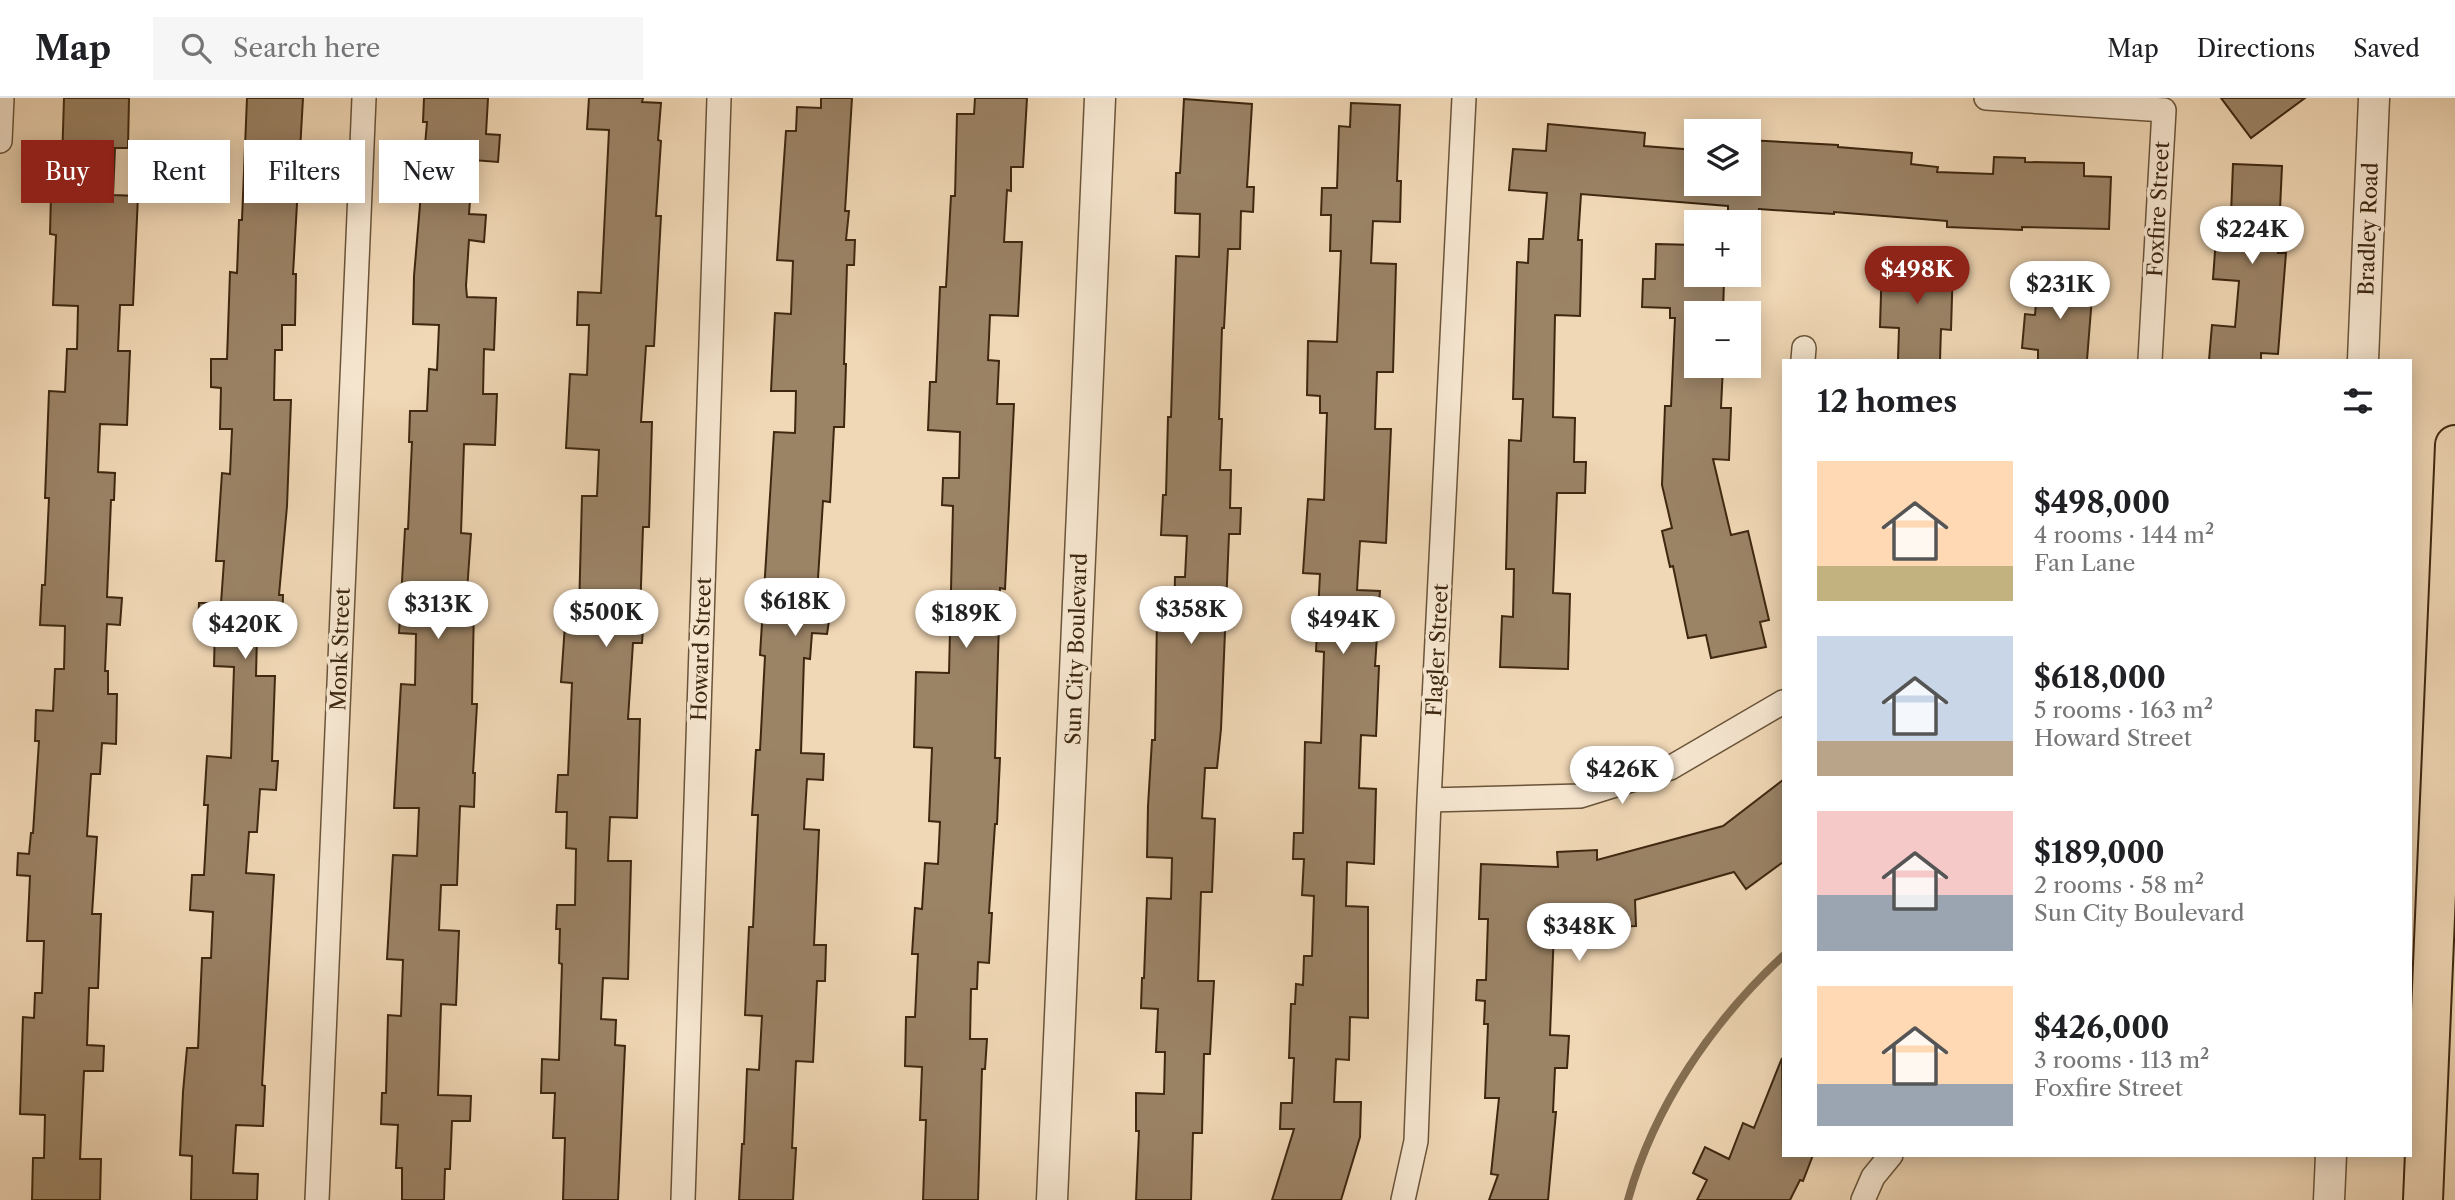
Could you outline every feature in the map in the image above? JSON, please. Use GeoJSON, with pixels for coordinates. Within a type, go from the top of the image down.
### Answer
{"type":"FeatureCollection","features":[{"type":"Feature","properties":{"kind":"highway"},"geometry":{"type":"LineString","coordinates":[[2423,1200],[2455,445]]}},
{"type":"Feature","properties":{"kind":"street"},"geometry":{"type":"LineString","coordinates":[[0,141],[2,98]]}},
{"type":"Feature","properties":{"kind":"street","name":"Monk Street"},"geometry":{"type":"LineString","coordinates":[[317,1200],[363,98]]}},
{"type":"Feature","properties":{"kind":"street","name":"Howard Street"},"geometry":{"type":"LineString","coordinates":[[683,1200],[719,98]]}},
{"type":"Feature","properties":{"kind":"street","name":"Sun City Boulevard"},"geometry":{"type":"LineString","coordinates":[[1052,1200],[1100,98]]}},
{"type":"Feature","properties":{"kind":"street","name":"Flagler Street"},"geometry":{"type":"LineString","coordinates":[[1403,1200],[1416,1142],[1429,800],[1464,98]]}},
{"type":"Feature","properties":{"kind":"street","name":"Foxfire Street"},"geometry":{"type":"LineString","coordinates":[[1986,98],[2164,110],[2150,359]]}},
{"type":"Feature","properties":{"kind":"street","name":"Bradley Road"},"geometry":{"type":"LineString","coordinates":[[2363,359],[2374,98]]}},
{"type":"Feature","properties":{"kind":"street"},"geometry":{"type":"LineString","coordinates":[[1429,800],[1580,796],[1670,768],[1782,703]]}},
{"type":"Feature","properties":{"kind":"street"},"geometry":{"type":"LineString","coordinates":[[1863,1200],[1874,1177],[1889,1157]]}},
{"type":"Feature","properties":{"kind":"street"},"geometry":{"type":"LineString","coordinates":[[2329,1200],[2331,1157]]}},
{"type":"Feature","properties":{"kind":"building"},"geometry":{"type":"Polygon","coordinates":[[[64,98],[129,98],[128,148],[115,148],[114,172],[114,140],[63,140],[64,98]]]}},
{"type":"Feature","properties":{"kind":"building"},"geometry":{"type":"Polygon","coordinates":[[[247,98],[303,98],[301,140],[245,140],[247,98]]]}},
{"type":"Feature","properties":{"kind":"building"},"geometry":{"type":"Polygon","coordinates":[[[424,98],[488,98],[486,134],[500,135],[498,162],[479,160],[479,140],[425,140],[427,122],[423,122],[424,98]]]}},
{"type":"Feature","properties":{"kind":"building"},"geometry":{"type":"Polygon","coordinates":[[[589,98],[643,98],[642,102],[661,103],[656,216],[661,216],[654,346],[646,346],[641,422],[652,422],[649,527],[643,527],[640,614],[644,615],[642,643],[633,643],[628,719],[640,719],[637,818],[610,817],[608,861],[631,861],[628,979],[603,978],[601,1019],[616,1020],[615,1045],[625,1046],[618,1200],[563,1200],[565,1138],[553,1138],[555,1093],[541,1093],[542,1059],[559,1060],[562,964],[559,963],[560,929],[556,929],[557,905],[575,905],[576,849],[566,848],[567,812],[556,812],[558,775],[568,775],[572,683],[561,682],[566,610],[579,611],[582,496],[597,496],[599,450],[566,448],[570,374],[587,375],[589,325],[577,325],[578,292],[601,293],[609,130],[587,129],[589,98]]]}},
{"type":"Feature","properties":{"kind":"building"},"geometry":{"type":"Polygon","coordinates":[[[821,98],[852,98],[845,211],[849,211],[846,240],[855,240],[854,265],[847,265],[844,427],[834,427],[830,502],[823,501],[817,594],[830,595],[829,621],[827,634],[812,633],[810,659],[804,658],[801,753],[824,754],[823,780],[807,779],[804,829],[819,830],[814,945],[826,945],[825,981],[817,981],[813,1062],[796,1061],[792,1148],[796,1148],[793,1200],[739,1200],[747,1069],[759,1070],[762,1016],[745,1015],[749,927],[753,927],[758,815],[752,815],[756,750],[760,750],[765,656],[760,655],[774,432],[795,433],[796,391],[771,391],[775,313],[791,314],[793,261],[777,260],[786,131],[796,131],[797,107],[821,108],[821,98]]]}},
{"type":"Feature","properties":{"kind":"building"},"geometry":{"type":"Polygon","coordinates":[[[975,98],[1027,98],[1023,167],[1011,167],[1011,191],[1007,190],[1004,242],[1022,242],[1018,316],[990,315],[988,360],[999,361],[997,404],[1014,404],[1005,589],[1000,588],[995,758],[1000,758],[989,913],[992,913],[989,963],[978,962],[977,989],[971,989],[970,1039],[987,1039],[985,1069],[982,1069],[978,1200],[923,1200],[926,1120],[920,1120],[922,1067],[905,1066],[906,1017],[915,1017],[918,954],[912,954],[915,908],[922,909],[925,863],[938,864],[940,822],[929,821],[932,748],[914,747],[916,672],[949,673],[953,506],[942,505],[943,478],[959,478],[960,432],[928,430],[930,382],[936,382],[940,287],[946,287],[951,196],[955,196],[957,114],[974,114],[975,98]]]}},
{"type":"Feature","properties":{"kind":"building"},"geometry":{"type":"Polygon","coordinates":[[[2221,98],[2305,98],[2251,138],[2221,98]]]}},
{"type":"Feature","properties":{"kind":"building"},"geometry":{"type":"Polygon","coordinates":[[[1184,99],[1252,104],[1247,187],[1254,187],[1253,212],[1241,211],[1240,249],[1228,249],[1219,419],[1222,419],[1220,470],[1231,470],[1230,508],[1241,508],[1240,534],[1229,534],[1217,768],[1205,768],[1202,818],[1215,819],[1212,892],[1201,892],[1198,981],[1214,981],[1210,1054],[1204,1054],[1202,1133],[1193,1133],[1191,1200],[1136,1200],[1139,1131],[1136,1131],[1136,1093],[1164,1094],[1165,1052],[1156,1052],[1158,1009],[1141,1008],[1147,898],[1171,899],[1172,858],[1147,857],[1152,740],[1155,740],[1157,618],[1174,619],[1175,577],[1185,577],[1187,536],[1161,535],[1163,495],[1166,495],[1168,417],[1171,417],[1176,256],[1199,257],[1200,214],[1175,213],[1176,173],[1180,173],[1184,99]]]}},
{"type":"Feature","properties":{"kind":"building"},"geometry":{"type":"Polygon","coordinates":[[[1351,103],[1400,105],[1397,181],[1401,181],[1400,222],[1373,221],[1371,263],[1396,264],[1393,372],[1377,372],[1375,429],[1391,429],[1386,543],[1360,541],[1357,590],[1380,591],[1375,666],[1379,666],[1376,736],[1361,735],[1359,788],[1376,789],[1374,864],[1347,862],[1346,906],[1368,907],[1368,1018],[1350,1017],[1349,1060],[1336,1059],[1334,1102],[1361,1102],[1360,1137],[1341,1200],[1272,1200],[1294,1129],[1280,1129],[1281,1103],[1292,1103],[1294,1058],[1289,1058],[1291,1004],[1295,1004],[1296,984],[1303,985],[1304,956],[1312,956],[1314,896],[1302,895],[1304,859],[1293,859],[1294,833],[1303,833],[1305,742],[1321,743],[1324,652],[1316,651],[1320,574],[1303,573],[1308,499],[1324,500],[1327,413],[1320,413],[1320,396],[1307,395],[1308,341],[1337,342],[1341,251],[1330,251],[1331,215],[1321,215],[1322,188],[1337,188],[1339,126],[1350,127],[1351,103]]]}},
{"type":"Feature","properties":{"kind":"building"},"geometry":{"type":"Polygon","coordinates":[[[1548,124],[1645,133],[1644,146],[1684,149],[1684,196],[1761,196],[1761,141],[1912,153],[1911,164],[1938,167],[1937,172],[1993,174],[1994,157],[2025,158],[2025,162],[2084,163],[2084,176],[2111,177],[2109,229],[1947,227],[1947,221],[1834,212],[1728,210],[1728,206],[1581,194],[1578,240],[1582,240],[1580,316],[1555,315],[1553,417],[1575,418],[1574,462],[1586,462],[1585,493],[1557,493],[1553,593],[1570,594],[1568,669],[1500,667],[1502,616],[1513,617],[1514,569],[1506,569],[1509,440],[1521,441],[1523,399],[1513,399],[1517,262],[1528,263],[1529,239],[1543,239],[1547,193],[1509,190],[1513,149],[1546,151],[1548,124]]]}},
{"type":"Feature","properties":{"kind":"building"},"geometry":{"type":"Polygon","coordinates":[[[2233,164],[2282,166],[2278,253],[2286,253],[2278,354],[2261,353],[2261,359],[2209,359],[2212,325],[2235,327],[2239,281],[2213,279],[2216,238],[2230,240],[2233,164]]]}},
{"type":"Feature","properties":{"kind":"building"},"geometry":{"type":"Polygon","coordinates":[[[244,171],[244,203],[297,203],[293,274],[296,274],[295,325],[282,325],[282,350],[275,350],[274,400],[291,400],[287,506],[279,595],[283,595],[282,635],[257,634],[256,676],[275,676],[272,761],[278,761],[276,790],[260,789],[257,832],[249,832],[246,873],[274,875],[262,1085],[265,1086],[263,1126],[236,1125],[233,1173],[258,1174],[257,1200],[191,1200],[192,1156],[180,1155],[183,1092],[187,1048],[198,1048],[202,958],[211,958],[213,912],[190,910],[192,875],[204,875],[208,805],[204,805],[207,756],[231,758],[234,667],[214,666],[215,628],[198,628],[199,603],[221,603],[224,561],[216,561],[222,473],[230,474],[232,429],[220,429],[221,388],[211,387],[211,359],[227,359],[230,272],[237,273],[239,220],[242,220],[244,171]]]}},
{"type":"Feature","properties":{"kind":"building"},"geometry":{"type":"Polygon","coordinates":[[[114,195],[128,196],[128,203],[138,203],[133,305],[120,305],[118,351],[130,351],[127,425],[100,424],[98,472],[115,473],[114,500],[111,500],[107,597],[122,598],[120,625],[107,624],[105,671],[108,671],[108,694],[117,694],[116,744],[102,743],[100,774],[91,774],[87,836],[97,837],[92,914],[101,914],[98,988],[89,988],[87,1045],[104,1046],[103,1071],[84,1071],[80,1159],[101,1159],[100,1200],[32,1200],[33,1158],[44,1158],[45,1115],[20,1114],[23,1017],[34,1018],[35,993],[42,993],[44,941],[27,941],[30,876],[17,875],[18,853],[29,854],[33,833],[39,741],[35,741],[36,710],[53,711],[55,669],[64,669],[65,626],[40,625],[42,585],[45,585],[49,498],[45,498],[49,391],[65,392],[67,349],[77,349],[78,306],[53,305],[56,235],[50,234],[51,203],[114,203],[114,195]]]}},
{"type":"Feature","properties":{"kind":"building"},"geometry":{"type":"Polygon","coordinates":[[[420,203],[470,203],[469,214],[486,215],[484,242],[469,240],[466,286],[467,297],[496,298],[494,350],[484,349],[483,394],[497,394],[495,445],[464,444],[461,533],[471,534],[466,606],[474,606],[472,704],[477,704],[474,807],[460,806],[457,885],[441,885],[439,930],[459,931],[456,1005],[441,1004],[438,1095],[471,1096],[470,1121],[452,1121],[450,1169],[445,1169],[444,1200],[402,1200],[402,1168],[396,1168],[398,1125],[381,1124],[382,1093],[386,1093],[388,1015],[401,1016],[403,960],[387,959],[393,855],[417,856],[419,808],[394,808],[401,684],[415,685],[416,634],[399,633],[405,529],[408,529],[412,442],[409,442],[410,411],[427,411],[429,369],[437,370],[439,325],[413,324],[420,203]]]}},
{"type":"Feature","properties":{"kind":"building"},"geometry":{"type":"Polygon","coordinates":[[[1656,244],[1684,245],[1684,287],[1724,287],[1723,301],[1684,301],[1684,378],[1722,378],[1721,408],[1731,408],[1729,460],[1713,459],[1731,535],[1748,531],[1769,620],[1760,622],[1766,647],[1711,658],[1706,635],[1688,638],[1673,566],[1670,567],[1662,531],[1672,528],[1662,485],[1665,406],[1671,406],[1675,318],[1670,318],[1670,308],[1642,307],[1643,279],[1655,279],[1656,244]]]}},
{"type":"Feature","properties":{"kind":"building"},"geometry":{"type":"Polygon","coordinates":[[[1882,261],[1953,264],[1951,330],[1941,329],[1940,359],[1898,359],[1899,328],[1880,327],[1882,261]]]}},
{"type":"Feature","properties":{"kind":"building"},"geometry":{"type":"Polygon","coordinates":[[[2038,279],[2093,284],[2087,359],[2038,359],[2038,350],[2022,348],[2025,314],[2035,315],[2038,279]]]}},
{"type":"Feature","properties":{"kind":"building"},"geometry":{"type":"Polygon","coordinates":[[[1782,781],[1782,863],[1746,889],[1734,872],[1635,900],[1636,926],[1554,929],[1550,1035],[1569,1036],[1567,1068],[1555,1068],[1553,1112],[1556,1112],[1548,1200],[1489,1200],[1498,1175],[1491,1174],[1499,1098],[1485,1098],[1488,1024],[1484,1024],[1485,1001],[1476,1000],[1477,980],[1486,980],[1488,919],[1479,919],[1481,864],[1558,867],[1557,852],[1597,850],[1597,860],[1723,826],[1782,781]]]}},
{"type":"Feature","properties":{"kind":"building"},"geometry":{"type":"Polygon","coordinates":[[[1782,1058],[1782,1157],[1812,1157],[1803,1181],[1800,1180],[1790,1200],[1697,1200],[1707,1180],[1693,1173],[1705,1147],[1729,1159],[1743,1123],[1754,1128],[1782,1058]]]}},
{"type":"Feature","properties":{"kind":"waterway"},"geometry":{"type":"LineString","coordinates":[[1628,1200],[1653,1132],[1689,1068],[1732,1009],[1782,957]]}}]}
